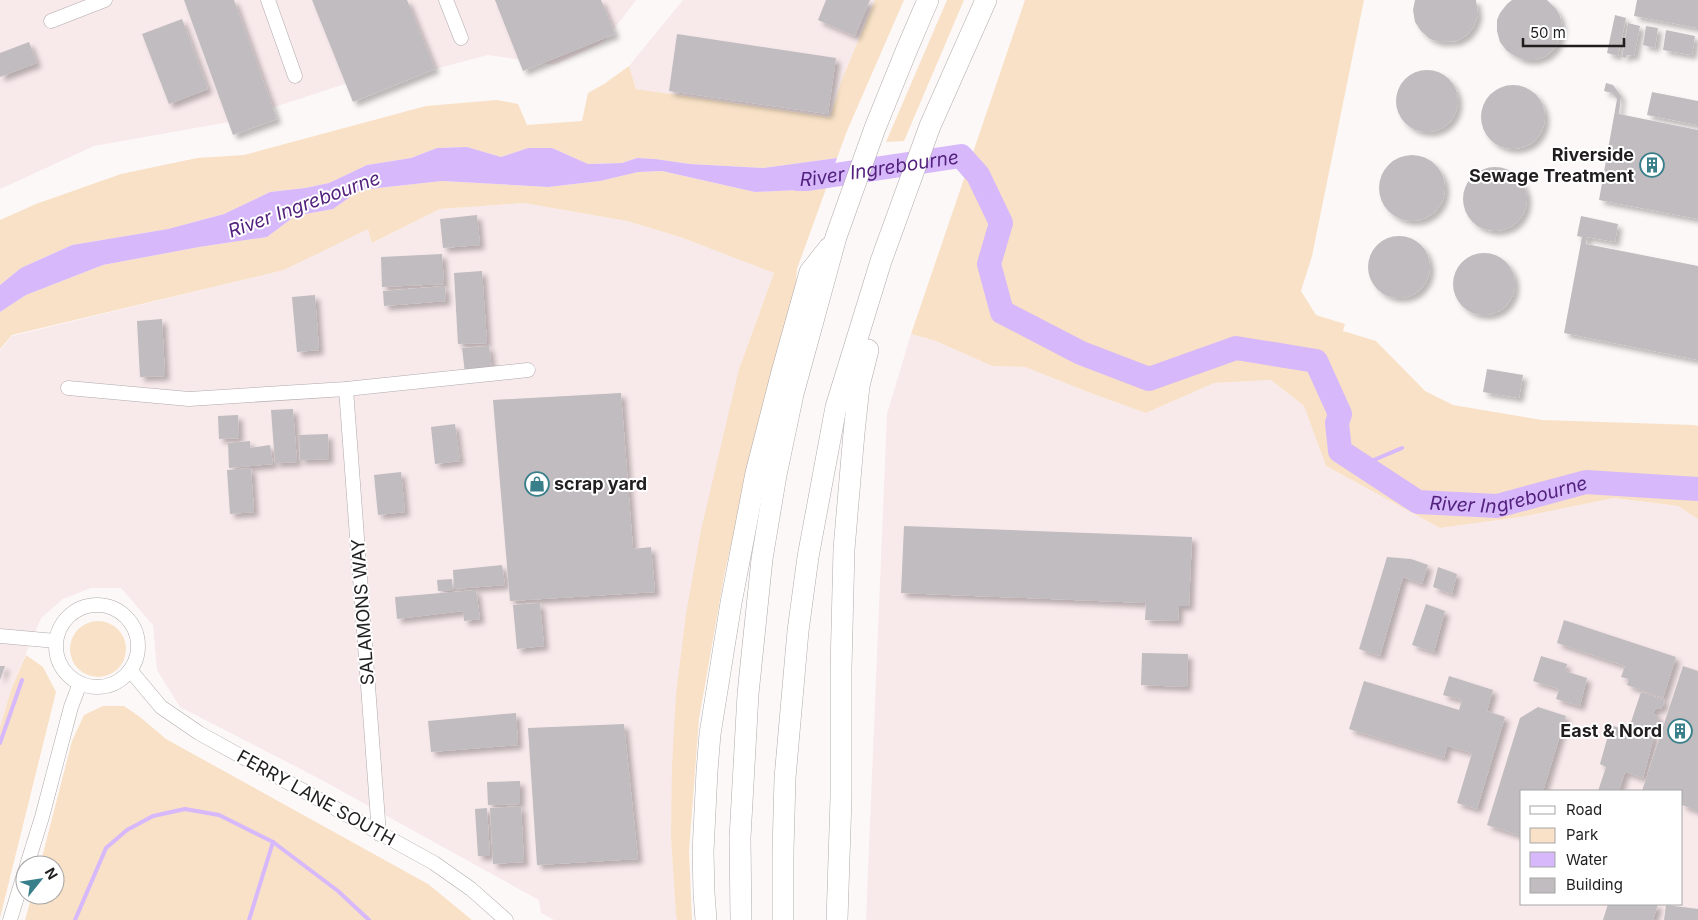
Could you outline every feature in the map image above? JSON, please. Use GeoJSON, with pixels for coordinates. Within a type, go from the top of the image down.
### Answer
{"type":"FeatureCollection","features":[{"type":"Feature","properties":{"kind":"highway"},"geometry":{"type":"LineString","coordinates":[[741,920],[740,838],[748,694],[762,558],[776,475],[793,394],[839,228],[906,48],[928,0]]}},
{"type":"Feature","properties":{"kind":"highway"},"geometry":{"type":"LineString","coordinates":[[783,920],[785,778],[791,706],[808,557],[836,407],[881,261],[930,126],[986,0]]}},
{"type":"Feature","properties":{"kind":"highway"},"geometry":{"type":"LineString","coordinates":[[706,920],[704,852],[707,772],[710,734],[731,603],[756,473],[810,272],[839,228]]}},
{"type":"Feature","properties":{"kind":"highway"},"geometry":{"type":"LineString","coordinates":[[837,920],[841,798],[842,609],[848,492],[859,386],[880,301],[881,261]]}},
{"type":"Feature","properties":{"kind":"street"},"geometry":{"type":"LineString","coordinates":[[51,21],[104,0]]}},
{"type":"Feature","properties":{"kind":"street"},"geometry":{"type":"LineString","coordinates":[[268,0],[295,76]]}},
{"type":"Feature","properties":{"kind":"street"},"geometry":{"type":"LineString","coordinates":[[446,0],[461,38]]}},
{"type":"Feature","properties":{"kind":"street"},"geometry":{"type":"LineString","coordinates":[[68,388],[189,399],[346,389],[528,370]]}},
{"type":"Feature","properties":{"kind":"street","name":"SALAMONS WAY"},"geometry":{"type":"LineString","coordinates":[[346,389],[379,834]]}},
{"type":"Feature","properties":{"kind":"street"},"geometry":{"type":"LineString","coordinates":[[92,606],[106,606],[118,611],[128,620],[135,632],[138,645],[136,658],[130,670],[120,680],[107,686],[93,687],[80,684],[69,676],[61,666],[57,654],[56,641],[60,628],[68,617],[79,609],[92,606]]}},
{"type":"Feature","properties":{"kind":"street"},"geometry":{"type":"LineString","coordinates":[[0,636],[56,641]]}},
{"type":"Feature","properties":{"kind":"street","name":"FERRY LANE SOUTH"},"geometry":{"type":"LineString","coordinates":[[130,670],[161,707],[199,734],[434,863],[471,889],[506,920]]}},
{"type":"Feature","properties":{"kind":"street"},"geometry":{"type":"LineString","coordinates":[[30,855],[42,817],[70,707],[80,684]]}},
{"type":"Feature","properties":{"kind":"street"},"geometry":{"type":"LineString","coordinates":[[10,920],[15,903]]}},
{"type":"Feature","properties":{"kind":"shaded area"},"geometry":{"type":"Polygon","coordinates":[[[0,0],[636,0],[605,41],[555,65],[488,55],[435,69],[354,81],[229,122],[94,146],[0,189],[0,0]]]}},
{"type":"Feature","properties":{"kind":"shaded area"},"geometry":{"type":"Polygon","coordinates":[[[683,0],[875,0],[841,82],[830,117],[636,89],[629,66],[683,0]]]}},
{"type":"Feature","properties":{"kind":"shaded area"},"geometry":{"type":"Polygon","coordinates":[[[524,203],[627,221],[680,237],[774,273],[739,369],[671,838],[677,920],[554,920],[541,913],[539,900],[318,778],[180,707],[157,670],[153,625],[121,588],[91,588],[63,599],[41,618],[12,687],[0,727],[0,350],[12,336],[284,270],[368,228],[373,243],[440,209],[524,203]]]}},
{"type":"Feature","properties":{"kind":"shaded area"},"geometry":{"type":"Polygon","coordinates":[[[911,334],[936,341],[992,366],[1025,367],[1146,413],[1214,383],[1271,380],[1304,406],[1326,466],[1440,528],[1521,517],[1614,498],[1678,506],[1698,519],[1698,920],[866,920],[887,414],[911,334]]]}},
{"type":"Feature","properties":{"kind":"green space"},"geometry":{"type":"Polygon","coordinates":[[[875,0],[904,0],[837,158],[763,168],[690,164],[637,158],[622,163],[588,164],[552,148],[528,148],[501,157],[467,147],[437,148],[411,158],[367,165],[329,183],[270,192],[224,214],[168,229],[72,245],[21,268],[0,285],[0,220],[36,204],[121,174],[197,158],[244,155],[426,106],[497,100],[518,104],[527,125],[582,121],[588,93],[629,66],[636,89],[830,117],[841,82],[875,0]]]}},
{"type":"Feature","properties":{"kind":"green space"},"geometry":{"type":"Polygon","coordinates":[[[947,0],[964,0],[904,141],[886,142],[947,0]]]}},
{"type":"Feature","properties":{"kind":"green space"},"geometry":{"type":"Polygon","coordinates":[[[1025,0],[1364,0],[1312,256],[1301,291],[1316,315],[1345,324],[1343,331],[1376,341],[1425,391],[1453,405],[1542,420],[1698,426],[1698,519],[1678,506],[1614,498],[1521,517],[1440,528],[1326,466],[1304,406],[1271,380],[1214,383],[1146,413],[1025,367],[992,366],[936,341],[911,334],[1025,0]]]}},
{"type":"Feature","properties":{"kind":"green space"},"geometry":{"type":"Polygon","coordinates":[[[662,171],[755,192],[817,189],[827,186],[797,269],[795,293],[765,396],[725,571],[699,719],[689,851],[692,920],[677,920],[671,838],[676,694],[686,614],[701,530],[739,369],[774,273],[680,237],[627,221],[524,203],[440,209],[372,243],[368,229],[284,270],[12,335],[0,349],[0,312],[26,295],[103,265],[199,247],[267,237],[295,216],[333,209],[360,190],[442,181],[548,187],[600,181],[638,172],[662,171]]]}},
{"type":"Feature","properties":{"kind":"green space"},"geometry":{"type":"Polygon","coordinates":[[[98,621],[109,623],[118,629],[124,638],[126,649],[124,660],[118,669],[109,675],[98,677],[87,675],[78,669],[72,660],[70,649],[72,638],[78,629],[87,623],[98,621]]]}},
{"type":"Feature","properties":{"kind":"green space"},"geometry":{"type":"Polygon","coordinates":[[[26,655],[43,667],[56,692],[0,918],[0,727],[12,687],[26,655]]]}},
{"type":"Feature","properties":{"kind":"green space"},"geometry":{"type":"Polygon","coordinates":[[[103,706],[124,706],[166,739],[428,884],[472,920],[25,920],[29,905],[65,905],[65,855],[43,855],[72,741],[84,715],[103,706]]]}},
{"type":"Feature","properties":{"kind":"water"},"geometry":{"type":"Polygon","coordinates":[[[467,147],[501,157],[528,148],[552,148],[588,164],[622,163],[637,158],[690,164],[763,168],[837,158],[827,186],[818,189],[755,192],[662,171],[638,172],[600,181],[548,187],[442,181],[360,190],[333,209],[295,216],[267,237],[199,247],[103,265],[26,295],[0,312],[0,285],[21,268],[72,245],[168,229],[224,214],[270,192],[329,183],[367,165],[411,158],[437,148],[467,147]]]}},
{"type":"Feature","properties":{"kind":"building"},"geometry":{"type":"Polygon","coordinates":[[[184,0],[234,0],[277,119],[233,135],[184,0]]]}},
{"type":"Feature","properties":{"kind":"building"},"geometry":{"type":"Polygon","coordinates":[[[312,0],[407,0],[435,69],[353,102],[312,0]]]}},
{"type":"Feature","properties":{"kind":"building"},"geometry":{"type":"Polygon","coordinates":[[[495,0],[601,0],[615,34],[523,71],[495,0]]]}},
{"type":"Feature","properties":{"kind":"building"},"geometry":{"type":"Polygon","coordinates":[[[826,0],[870,0],[855,36],[818,20],[826,0]]]}},
{"type":"Feature","properties":{"kind":"building"},"geometry":{"type":"Polygon","coordinates":[[[1415,0],[1476,0],[1478,15],[1474,26],[1467,35],[1457,41],[1440,42],[1430,39],[1415,22],[1413,10],[1415,0]]]}},
{"type":"Feature","properties":{"kind":"building"},"geometry":{"type":"Polygon","coordinates":[[[1512,0],[1547,0],[1556,9],[1560,16],[1562,27],[1560,38],[1555,48],[1546,56],[1535,60],[1524,60],[1507,51],[1500,42],[1497,20],[1500,13],[1512,0]]]}},
{"type":"Feature","properties":{"kind":"building"},"geometry":{"type":"Polygon","coordinates":[[[1637,0],[1698,0],[1698,28],[1634,16],[1637,0]]]}},
{"type":"Feature","properties":{"kind":"building"},"geometry":{"type":"Polygon","coordinates":[[[1615,15],[1626,18],[1618,56],[1607,53],[1615,15]]]}},
{"type":"Feature","properties":{"kind":"building"},"geometry":{"type":"Polygon","coordinates":[[[182,19],[208,89],[169,104],[142,34],[182,19]]]}},
{"type":"Feature","properties":{"kind":"building"},"geometry":{"type":"Polygon","coordinates":[[[1628,23],[1640,26],[1634,56],[1627,55],[1626,58],[1622,57],[1628,23]]]}},
{"type":"Feature","properties":{"kind":"building"},"geometry":{"type":"Polygon","coordinates":[[[1646,26],[1658,28],[1655,48],[1643,45],[1646,26]]]}},
{"type":"Feature","properties":{"kind":"building"},"geometry":{"type":"Polygon","coordinates":[[[1666,30],[1695,36],[1692,55],[1663,50],[1666,30]]]}},
{"type":"Feature","properties":{"kind":"building"},"geometry":{"type":"Polygon","coordinates":[[[677,34],[836,58],[828,114],[669,91],[677,34]]]}},
{"type":"Feature","properties":{"kind":"building"},"geometry":{"type":"Polygon","coordinates":[[[29,42],[37,63],[0,77],[0,53],[29,42]]]}},
{"type":"Feature","properties":{"kind":"building"},"geometry":{"type":"Polygon","coordinates":[[[1421,70],[1433,70],[1449,79],[1456,89],[1458,101],[1456,113],[1449,123],[1433,132],[1421,132],[1410,127],[1401,118],[1396,107],[1396,95],[1401,84],[1410,75],[1421,70]]]}},
{"type":"Feature","properties":{"kind":"building","name":"Riverside Sewage Treatment"},"geometry":{"type":"Polygon","coordinates":[[[1606,83],[1613,85],[1621,96],[1619,114],[1698,130],[1698,219],[1599,200],[1617,99],[1612,93],[1604,91],[1606,83]]]}},
{"type":"Feature","properties":{"kind":"building"},"geometry":{"type":"Polygon","coordinates":[[[1513,85],[1525,87],[1536,94],[1543,105],[1545,117],[1543,129],[1536,140],[1525,147],[1513,149],[1501,147],[1490,140],[1483,129],[1481,117],[1483,105],[1490,94],[1501,87],[1513,85]]]}},
{"type":"Feature","properties":{"kind":"building"},"geometry":{"type":"Polygon","coordinates":[[[1652,92],[1698,101],[1698,125],[1647,115],[1652,92]]]}},
{"type":"Feature","properties":{"kind":"building"},"geometry":{"type":"Polygon","coordinates":[[[1412,155],[1425,158],[1435,165],[1442,175],[1445,188],[1442,201],[1435,211],[1425,218],[1412,221],[1399,218],[1389,211],[1382,201],[1379,188],[1382,175],[1389,165],[1399,158],[1412,155]]]}},
{"type":"Feature","properties":{"kind":"building"},"geometry":{"type":"Polygon","coordinates":[[[1495,167],[1507,169],[1518,176],[1525,187],[1527,199],[1525,211],[1518,222],[1507,229],[1495,231],[1483,229],[1472,222],[1465,211],[1463,199],[1465,187],[1472,176],[1483,169],[1495,167]]]}},
{"type":"Feature","properties":{"kind":"building"},"geometry":{"type":"Polygon","coordinates":[[[477,215],[480,245],[443,248],[440,219],[477,215]]]}},
{"type":"Feature","properties":{"kind":"building"},"geometry":{"type":"Polygon","coordinates":[[[1581,216],[1618,224],[1615,242],[1587,237],[1586,244],[1698,266],[1698,360],[1564,333],[1582,237],[1577,236],[1581,216]]]}},
{"type":"Feature","properties":{"kind":"building"},"geometry":{"type":"Polygon","coordinates":[[[1393,236],[1405,236],[1421,245],[1428,255],[1430,267],[1428,279],[1421,289],[1405,298],[1393,298],[1382,293],[1373,284],[1368,273],[1368,261],[1373,250],[1382,241],[1393,236]]]}},
{"type":"Feature","properties":{"kind":"building"},"geometry":{"type":"Polygon","coordinates":[[[1484,253],[1496,256],[1506,262],[1512,272],[1515,284],[1512,296],[1506,306],[1496,312],[1484,315],[1472,312],[1462,306],[1456,296],[1453,284],[1456,272],[1462,262],[1472,256],[1484,253]]]}},
{"type":"Feature","properties":{"kind":"building"},"geometry":{"type":"Polygon","coordinates":[[[442,254],[444,284],[382,287],[381,257],[442,254]]]}},
{"type":"Feature","properties":{"kind":"building"},"geometry":{"type":"Polygon","coordinates":[[[482,271],[487,343],[458,344],[454,273],[482,271]]]}},
{"type":"Feature","properties":{"kind":"building"},"geometry":{"type":"Polygon","coordinates":[[[445,286],[446,301],[384,306],[383,291],[445,286]]]}},
{"type":"Feature","properties":{"kind":"building"},"geometry":{"type":"Polygon","coordinates":[[[315,295],[319,350],[297,352],[292,297],[315,295]]]}},
{"type":"Feature","properties":{"kind":"building"},"geometry":{"type":"Polygon","coordinates":[[[162,319],[165,376],[140,377],[137,321],[162,319]]]}},
{"type":"Feature","properties":{"kind":"building"},"geometry":{"type":"Polygon","coordinates":[[[489,346],[492,370],[465,373],[462,348],[489,346]]]}},
{"type":"Feature","properties":{"kind":"building"},"geometry":{"type":"Polygon","coordinates":[[[1487,369],[1523,375],[1519,398],[1483,392],[1487,369]]]}},
{"type":"Feature","properties":{"kind":"building"},"geometry":{"type":"Polygon","coordinates":[[[621,393],[633,549],[651,547],[655,592],[510,601],[493,400],[621,393]]]}},
{"type":"Feature","properties":{"kind":"building"},"geometry":{"type":"Polygon","coordinates":[[[293,409],[297,462],[275,463],[271,410],[293,409]]]}},
{"type":"Feature","properties":{"kind":"building"},"geometry":{"type":"Polygon","coordinates":[[[238,415],[239,438],[219,439],[218,416],[238,415]]]}},
{"type":"Feature","properties":{"kind":"building"},"geometry":{"type":"Polygon","coordinates":[[[455,424],[460,461],[435,464],[431,427],[455,424]]]}},
{"type":"Feature","properties":{"kind":"building"},"geometry":{"type":"Polygon","coordinates":[[[328,434],[329,459],[300,460],[299,435],[328,434]]]}},
{"type":"Feature","properties":{"kind":"building"},"geometry":{"type":"Polygon","coordinates":[[[250,441],[250,448],[270,445],[273,464],[229,468],[228,443],[250,441]]]}},
{"type":"Feature","properties":{"kind":"building"},"geometry":{"type":"Polygon","coordinates":[[[251,468],[254,512],[230,514],[227,470],[251,468]]]}},
{"type":"Feature","properties":{"kind":"building"},"geometry":{"type":"Polygon","coordinates":[[[401,472],[405,512],[378,515],[374,475],[401,472]]]}},
{"type":"Feature","properties":{"kind":"building"},"geometry":{"type":"Polygon","coordinates":[[[904,526],[1192,537],[1189,606],[1179,606],[1178,621],[1145,620],[1146,603],[901,593],[904,526]]]}},
{"type":"Feature","properties":{"kind":"building"},"geometry":{"type":"Polygon","coordinates":[[[1387,557],[1411,559],[1428,565],[1422,584],[1403,577],[1380,656],[1359,649],[1387,557]]]}},
{"type":"Feature","properties":{"kind":"building"},"geometry":{"type":"Polygon","coordinates":[[[502,565],[505,585],[454,589],[453,570],[502,565]]]}},
{"type":"Feature","properties":{"kind":"building"},"geometry":{"type":"Polygon","coordinates":[[[1438,567],[1457,574],[1452,594],[1433,587],[1438,567]]]}},
{"type":"Feature","properties":{"kind":"building"},"geometry":{"type":"Polygon","coordinates":[[[452,579],[453,591],[438,591],[437,580],[452,579]]]}},
{"type":"Feature","properties":{"kind":"building"},"geometry":{"type":"Polygon","coordinates":[[[476,590],[480,619],[464,621],[463,611],[397,619],[395,597],[476,590]]]}},
{"type":"Feature","properties":{"kind":"building"},"geometry":{"type":"Polygon","coordinates":[[[540,603],[544,646],[517,649],[513,605],[540,603]]]}},
{"type":"Feature","properties":{"kind":"building"},"geometry":{"type":"Polygon","coordinates":[[[1426,604],[1445,611],[1434,652],[1412,645],[1426,604]]]}},
{"type":"Feature","properties":{"kind":"building"},"geometry":{"type":"Polygon","coordinates":[[[1564,620],[1676,657],[1663,698],[1627,685],[1629,679],[1621,677],[1625,666],[1557,643],[1564,620]]]}},
{"type":"Feature","properties":{"kind":"building"},"geometry":{"type":"Polygon","coordinates":[[[1142,653],[1188,654],[1187,687],[1141,685],[1142,653]]]}},
{"type":"Feature","properties":{"kind":"building"},"geometry":{"type":"Polygon","coordinates":[[[1541,656],[1567,664],[1565,671],[1587,678],[1580,706],[1556,699],[1559,689],[1533,681],[1541,656]]]}},
{"type":"Feature","properties":{"kind":"building"},"geometry":{"type":"Polygon","coordinates":[[[0,666],[5,666],[0,680],[0,666]]]}},
{"type":"Feature","properties":{"kind":"building","name":"East & Nord"},"geometry":{"type":"Polygon","coordinates":[[[1683,666],[1698,671],[1698,811],[1683,805],[1683,790],[1642,790],[1683,666]]]}},
{"type":"Feature","properties":{"kind":"building"},"geometry":{"type":"Polygon","coordinates":[[[1449,676],[1493,690],[1487,711],[1505,717],[1477,809],[1457,803],[1472,753],[1447,746],[1444,758],[1349,729],[1364,681],[1459,710],[1462,700],[1443,695],[1449,676]]]}},
{"type":"Feature","properties":{"kind":"building"},"geometry":{"type":"Polygon","coordinates":[[[1641,692],[1665,700],[1661,709],[1656,708],[1653,714],[1659,716],[1652,736],[1654,737],[1643,778],[1625,772],[1619,790],[1598,790],[1606,767],[1600,764],[1611,725],[1628,731],[1641,692]]]}},
{"type":"Feature","properties":{"kind":"building"},"geometry":{"type":"Polygon","coordinates":[[[1538,707],[1566,716],[1543,790],[1520,790],[1520,835],[1487,825],[1520,718],[1538,707]]]}},
{"type":"Feature","properties":{"kind":"building"},"geometry":{"type":"Polygon","coordinates":[[[516,713],[518,745],[431,752],[428,721],[516,713]]]}},
{"type":"Feature","properties":{"kind":"building"},"geometry":{"type":"Polygon","coordinates":[[[624,724],[638,859],[537,865],[528,728],[624,724]]]}},
{"type":"Feature","properties":{"kind":"building"},"geometry":{"type":"Polygon","coordinates":[[[520,781],[520,804],[488,805],[487,782],[520,781]]]}},
{"type":"Feature","properties":{"kind":"building"},"geometry":{"type":"Polygon","coordinates":[[[521,806],[524,862],[493,864],[490,808],[521,806]]]}},
{"type":"Feature","properties":{"kind":"building"},"geometry":{"type":"Polygon","coordinates":[[[487,808],[490,856],[478,856],[475,809],[487,808]]]}},
{"type":"Feature","properties":{"kind":"building"},"geometry":{"type":"Polygon","coordinates":[[[1608,905],[1658,905],[1653,920],[1603,920],[1608,905]]]}},
{"type":"Feature","properties":{"kind":"building"},"geometry":{"type":"Polygon","coordinates":[[[1666,905],[1698,909],[1698,920],[1664,920],[1666,905]]]}},
{"type":"Feature","properties":{"kind":"waterway","name":"River Ingrebourne"},"geometry":{"type":"LineString","coordinates":[[798,179],[961,156],[978,175],[1001,223],[989,264],[1002,312],[1081,353],[1149,379],[1236,348],[1316,361],[1340,414],[1337,423],[1340,451],[1418,502],[1497,506],[1586,482],[1698,489]]}},
{"type":"Feature","properties":{"kind":"waterway"},"geometry":{"type":"LineString","coordinates":[[1362,465],[1402,448]]}},
{"type":"Feature","properties":{"kind":"waterway"},"geometry":{"type":"LineString","coordinates":[[0,743],[22,680]]}},
{"type":"Feature","properties":{"kind":"waterway"},"geometry":{"type":"LineString","coordinates":[[75,920],[106,848],[127,830],[153,816],[185,809],[219,815],[273,842],[338,891],[369,920]]}},
{"type":"Feature","properties":{"kind":"waterway"},"geometry":{"type":"LineString","coordinates":[[249,920],[273,842]]}},
{"type":"Feature","properties":{"kind":"place","name":"Riverside Sewage Treatment"},"geometry":{"type":"Point","coordinates":[1652,165]}},
{"type":"Feature","properties":{"kind":"place","name":"scrap yard"},"geometry":{"type":"Point","coordinates":[537,484]}},
{"type":"Feature","properties":{"kind":"place","name":"East & Nord"},"geometry":{"type":"Point","coordinates":[1680,731]}}]}
